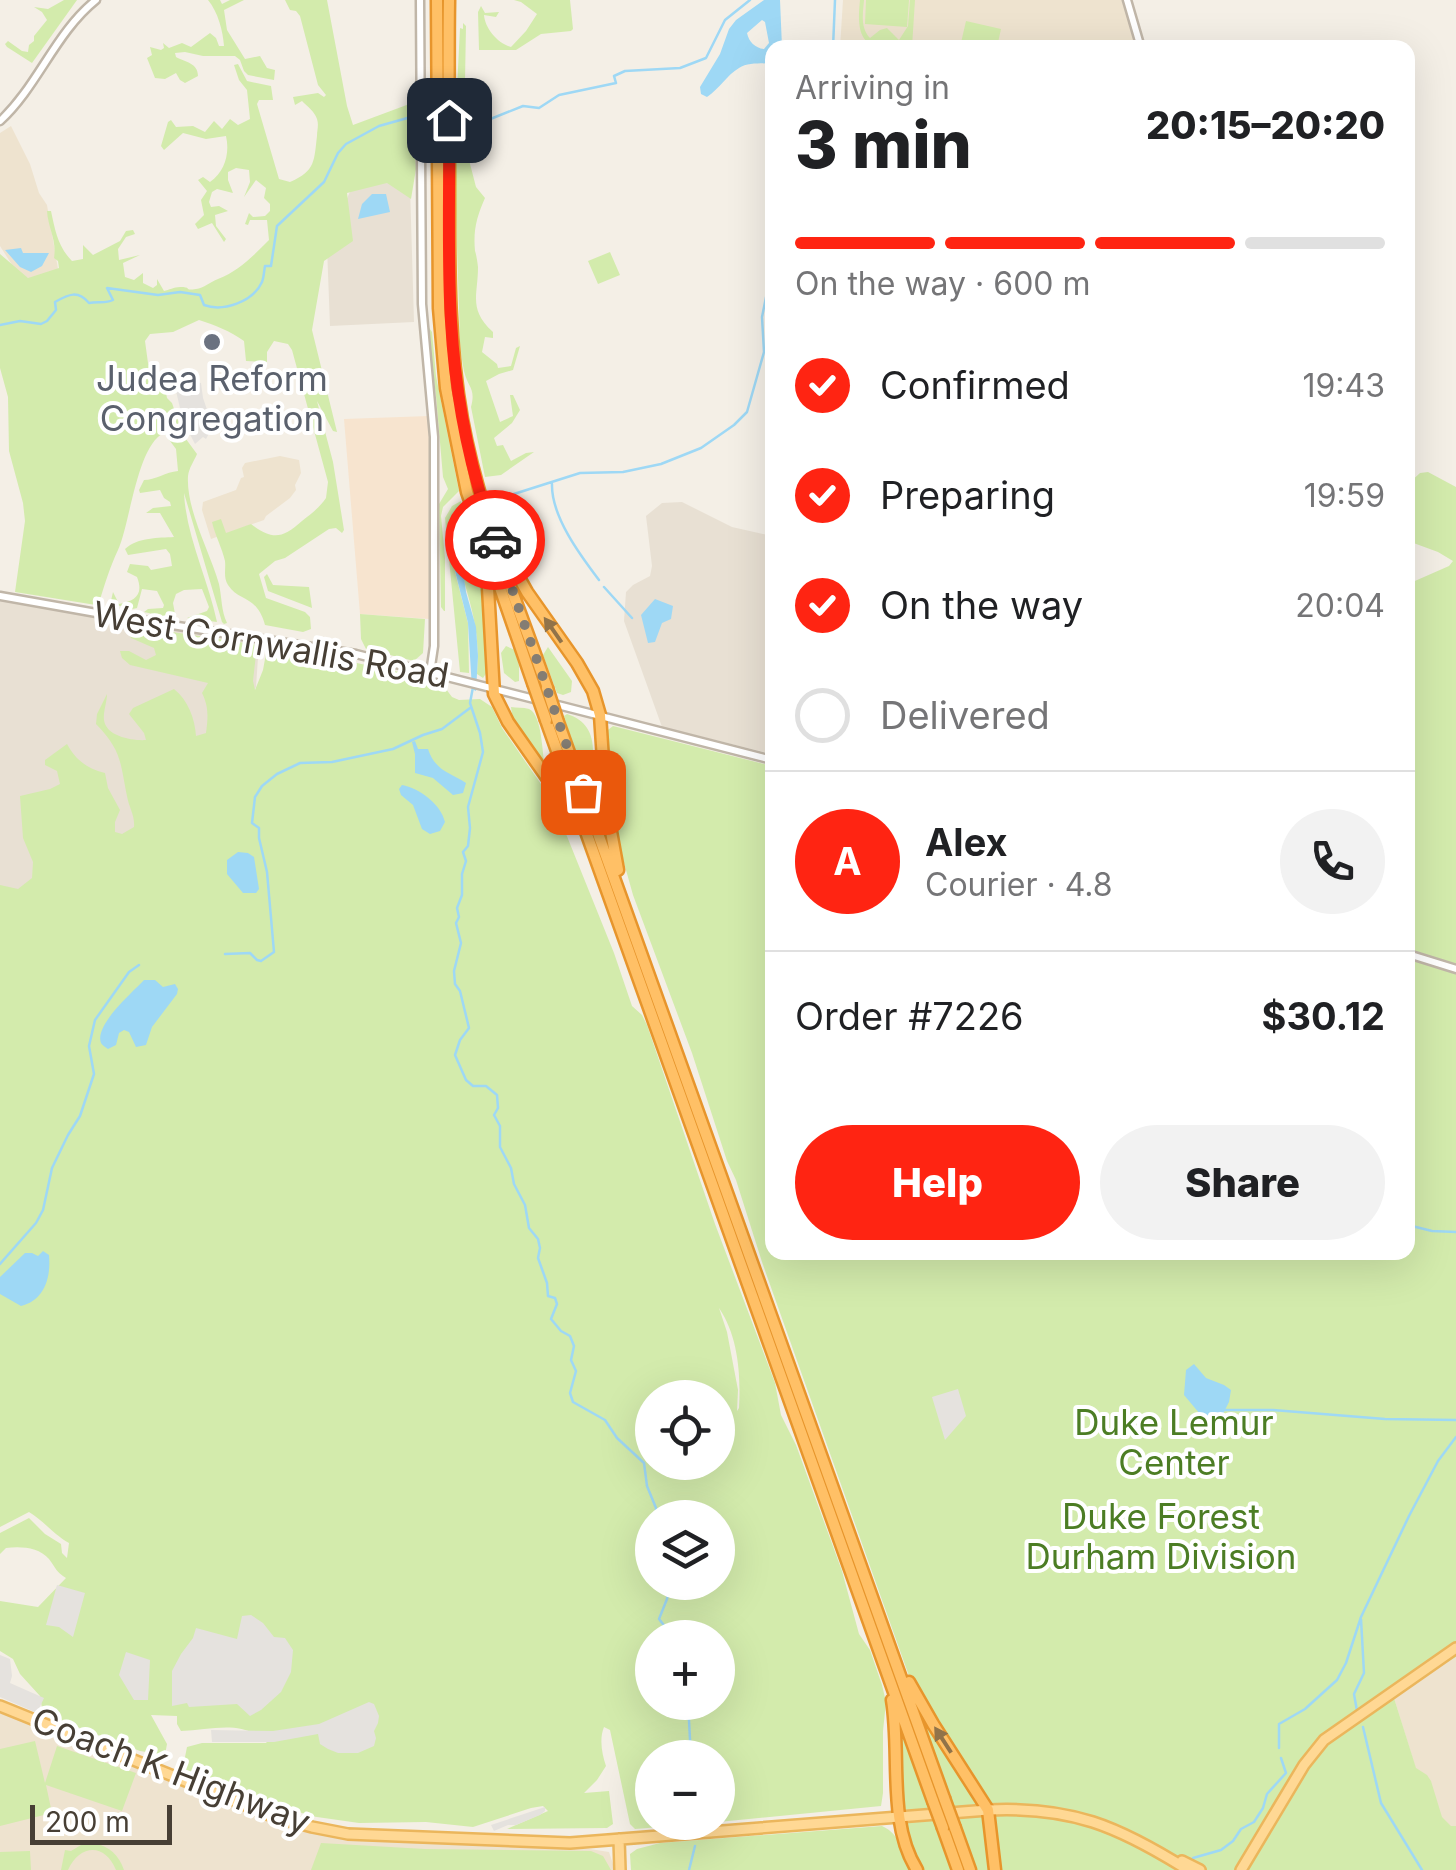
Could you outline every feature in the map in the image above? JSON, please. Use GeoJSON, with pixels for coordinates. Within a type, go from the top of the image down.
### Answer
{"type":"FeatureCollection","features":[{"type":"Feature","properties":{"kind":"highway"},"geometry":{"type":"LineString","coordinates":[[438,0],[440,320],[452,428],[488,578],[487,687],[589,840]]}},
{"type":"Feature","properties":{"kind":"highway"},"geometry":{"type":"LineString","coordinates":[[449,0],[452,336],[462,420],[489,524],[547,688],[552,721],[589,840],[874,1636],[949,1828],[970,1870]]}},
{"type":"Feature","properties":{"kind":"highway"},"geometry":{"type":"LineString","coordinates":[[474,514],[533,683],[552,721],[640,948],[893,1655],[938,1799]]}},
{"type":"Feature","properties":{"kind":"highway"},"geometry":{"type":"LineString","coordinates":[[489,524],[527,592],[593,691],[600,714],[610,832],[640,948]]}},
{"type":"Feature","properties":{"kind":"highway"},"geometry":{"type":"LineString","coordinates":[[874,1636],[893,1709],[904,1842],[917,1870]]}},
{"type":"Feature","properties":{"kind":"highway"},"geometry":{"type":"LineString","coordinates":[[893,1655],[988,1810],[995,1870]]}},
{"type":"Feature","properties":{"kind":"highway"},"geometry":{"type":"LineString","coordinates":[[949,1828],[958,1870]]}},
{"type":"Feature","properties":{"kind":"main road"},"geometry":{"type":"LineString","coordinates":[[1242,1868],[1304,1765],[1324,1740],[1456,1648]]}},
{"type":"Feature","properties":{"kind":"main road","name":"Coach K Highway"},"geometry":{"type":"LineString","coordinates":[[0,1706],[248,1807],[312,1828],[373,1836],[536,1843],[988,1810],[1041,1810],[1079,1816],[1108,1827],[1194,1870]]}},
{"type":"Feature","properties":{"kind":"main road"},"geometry":{"type":"LineString","coordinates":[[619,1839],[620,1870]]}},
{"type":"Feature","properties":{"kind":"street"},"geometry":{"type":"LineString","coordinates":[[0,122],[21,99],[71,25],[96,0]]}},
{"type":"Feature","properties":{"kind":"street"},"geometry":{"type":"LineString","coordinates":[[420,0],[422,304],[434,437],[434,634],[430,673]]}},
{"type":"Feature","properties":{"kind":"street"},"geometry":{"type":"LineString","coordinates":[[1127,0],[1139,40]]}},
{"type":"Feature","properties":{"kind":"street","name":"West Cornwallis Road"},"geometry":{"type":"LineString","coordinates":[[0,596],[356,654],[765,758]]}},
{"type":"Feature","properties":{"kind":"street"},"geometry":{"type":"LineString","coordinates":[[1415,956],[1456,969]]}},
{"type":"Feature","properties":{"kind":"shaded area"},"geometry":{"type":"Polygon","coordinates":[[[843,0],[1124,0],[1135,40],[840,40],[843,0]]]}},
{"type":"Feature","properties":{"kind":"shaded area"},"geometry":{"type":"Polygon","coordinates":[[[11,126],[47,205],[58,269],[29,279],[14,268],[0,246],[0,133],[11,126]]]}},
{"type":"Feature","properties":{"kind":"shaded area"},"geometry":{"type":"Polygon","coordinates":[[[394,175],[410,186],[414,322],[330,326],[327,247],[351,189],[394,175]]]}},
{"type":"Feature","properties":{"kind":"shaded area"},"geometry":{"type":"Polygon","coordinates":[[[194,378],[201,383],[212,424],[206,439],[203,437],[195,444],[183,421],[176,391],[180,390],[180,379],[194,378]]]}},
{"type":"Feature","properties":{"kind":"shaded area"},"geometry":{"type":"Polygon","coordinates":[[[429,416],[430,619],[360,614],[344,419],[429,416]]]}},
{"type":"Feature","properties":{"kind":"shaded area"},"geometry":{"type":"Polygon","coordinates":[[[280,456],[299,460],[301,473],[290,498],[264,520],[211,539],[203,502],[236,490],[244,477],[245,463],[280,456]]]}},
{"type":"Feature","properties":{"kind":"shaded area"},"geometry":{"type":"Polygon","coordinates":[[[682,502],[732,527],[765,534],[765,752],[662,727],[624,621],[626,592],[650,576],[646,516],[662,503],[682,502]]]}},
{"type":"Feature","properties":{"kind":"shaded area"},"geometry":{"type":"Polygon","coordinates":[[[0,600],[259,643],[256,687],[237,721],[145,819],[0,936],[0,600]]]}},
{"type":"Feature","properties":{"kind":"shaded area"},"geometry":{"type":"Polygon","coordinates":[[[958,1389],[966,1416],[945,1440],[932,1397],[958,1389]]]}},
{"type":"Feature","properties":{"kind":"shaded area"},"geometry":{"type":"Polygon","coordinates":[[[57,1585],[85,1593],[73,1637],[59,1627],[46,1625],[57,1585]]]}},
{"type":"Feature","properties":{"kind":"shaded area"},"geometry":{"type":"Polygon","coordinates":[[[251,1615],[274,1637],[285,1638],[293,1650],[291,1672],[281,1692],[250,1716],[237,1704],[172,1706],[172,1671],[196,1628],[237,1639],[242,1616],[251,1615]]]}},
{"type":"Feature","properties":{"kind":"shaded area"},"geometry":{"type":"Polygon","coordinates":[[[126,1652],[150,1660],[148,1700],[134,1700],[119,1675],[126,1652]]]}},
{"type":"Feature","properties":{"kind":"shaded area"},"geometry":{"type":"Polygon","coordinates":[[[0,1655],[10,1659],[10,1683],[44,1698],[37,1713],[0,1697],[0,1655]]]}},
{"type":"Feature","properties":{"kind":"shaded area"},"geometry":{"type":"Polygon","coordinates":[[[1456,1657],[1456,1870],[1447,1870],[1394,1698],[1456,1657]]]}},
{"type":"Feature","properties":{"kind":"shaded area"},"geometry":{"type":"Polygon","coordinates":[[[369,1702],[379,1716],[376,1738],[374,1746],[358,1753],[328,1749],[320,1744],[318,1734],[274,1742],[212,1742],[211,1730],[273,1731],[319,1724],[369,1702]]]}},
{"type":"Feature","properties":{"kind":"shaded area"},"geometry":{"type":"Polygon","coordinates":[[[0,1711],[259,1817],[293,1827],[402,1842],[590,1849],[609,1852],[615,1870],[0,1870],[0,1711]]]}},
{"type":"Feature","properties":{"kind":"shaded area"},"geometry":{"type":"Polygon","coordinates":[[[545,1807],[540,1815],[516,1825],[494,1831],[491,1825],[545,1807]]]}},
{"type":"Feature","properties":{"kind":"green space"},"geometry":{"type":"Polygon","coordinates":[[[64,0],[77,0],[32,63],[7,47],[8,41],[28,52],[34,36],[47,20],[34,7],[48,9],[64,0]]]}},
{"type":"Feature","properties":{"kind":"green space"},"geometry":{"type":"Polygon","coordinates":[[[208,0],[220,0],[222,4],[244,0],[224,10],[227,30],[245,59],[260,56],[267,68],[275,70],[274,80],[248,75],[235,56],[185,52],[175,53],[176,57],[193,66],[198,76],[185,83],[176,73],[165,79],[155,78],[147,58],[152,55],[150,47],[161,50],[163,43],[169,48],[182,43],[191,47],[210,33],[219,46],[224,46],[215,10],[208,0]]]}},
{"type":"Feature","properties":{"kind":"green space"},"geometry":{"type":"Polygon","coordinates":[[[285,0],[327,0],[353,125],[412,103],[416,169],[411,199],[387,183],[347,193],[353,241],[324,261],[312,330],[337,432],[317,401],[333,462],[344,530],[342,533],[336,528],[329,529],[259,574],[266,598],[305,612],[310,617],[311,629],[303,632],[265,625],[257,608],[232,590],[212,522],[221,519],[226,533],[251,524],[271,535],[283,534],[326,498],[328,482],[292,350],[288,344],[274,341],[267,352],[267,362],[246,361],[244,341],[199,320],[173,332],[150,334],[145,341],[148,363],[164,383],[183,435],[197,454],[190,467],[188,489],[219,584],[227,623],[222,622],[184,493],[189,525],[217,622],[187,618],[207,611],[202,589],[176,594],[175,614],[171,618],[144,612],[163,608],[157,591],[142,589],[137,608],[110,605],[113,592],[119,604],[139,593],[137,577],[127,572],[130,564],[148,566],[151,570],[172,566],[166,549],[128,555],[125,549],[142,540],[174,537],[160,513],[146,513],[171,506],[170,502],[160,490],[139,490],[144,480],[178,471],[176,449],[164,433],[155,440],[141,468],[99,603],[15,592],[25,521],[9,451],[8,397],[0,368],[0,254],[28,278],[59,268],[47,211],[51,211],[60,244],[72,261],[83,259],[83,245],[93,255],[133,230],[135,234],[126,237],[118,249],[119,260],[140,255],[123,263],[125,277],[134,280],[143,273],[143,283],[153,288],[157,279],[164,291],[202,287],[233,272],[251,257],[269,240],[267,220],[250,220],[245,224],[249,213],[253,217],[265,216],[270,204],[264,198],[266,188],[256,180],[244,197],[250,182],[249,170],[236,168],[228,172],[233,193],[217,189],[212,192],[211,207],[228,211],[215,215],[224,242],[212,223],[198,229],[195,224],[204,215],[201,200],[207,191],[198,180],[203,177],[210,182],[223,168],[226,136],[206,139],[183,133],[164,150],[161,146],[171,120],[176,127],[193,126],[205,132],[214,121],[222,129],[230,119],[238,125],[250,119],[247,90],[234,65],[238,64],[247,81],[271,86],[273,100],[259,100],[257,104],[279,179],[290,182],[309,169],[318,121],[302,101],[295,105],[293,97],[326,95],[318,85],[300,16],[290,10],[285,0]]]}},
{"type":"Feature","properties":{"kind":"green space"},"geometry":{"type":"Polygon","coordinates":[[[514,0],[570,0],[573,29],[541,34],[516,50],[479,50],[481,6],[485,13],[499,12],[496,17],[484,15],[485,20],[506,45],[511,47],[526,31],[537,14],[514,0]]]}},
{"type":"Feature","properties":{"kind":"green space"},"geometry":{"type":"Polygon","coordinates":[[[860,0],[864,0],[863,25],[870,38],[887,28],[899,40],[866,40],[859,23],[860,0]]]}},
{"type":"Feature","properties":{"kind":"green space"},"geometry":{"type":"Polygon","coordinates":[[[866,0],[909,0],[907,27],[865,24],[866,0]]]}},
{"type":"Feature","properties":{"kind":"green space"},"geometry":{"type":"Polygon","coordinates":[[[910,0],[915,0],[912,40],[899,40],[908,26],[910,0]]]}},
{"type":"Feature","properties":{"kind":"green space"},"geometry":{"type":"Polygon","coordinates":[[[966,21],[1001,29],[999,40],[962,40],[966,21]]]}},
{"type":"Feature","properties":{"kind":"green space"},"geometry":{"type":"Polygon","coordinates":[[[463,23],[469,160],[476,187],[485,198],[475,236],[476,302],[480,316],[493,332],[493,338],[485,337],[482,352],[498,368],[511,366],[520,346],[513,370],[486,381],[500,422],[513,416],[510,395],[520,410],[494,438],[497,446],[503,445],[511,461],[534,452],[501,475],[485,477],[460,342],[454,149],[463,23]]]}},
{"type":"Feature","properties":{"kind":"green space"},"geometry":{"type":"Polygon","coordinates":[[[610,252],[620,275],[598,284],[588,261],[610,252]]]}},
{"type":"Feature","properties":{"kind":"green space"},"geometry":{"type":"Polygon","coordinates":[[[427,325],[432,332],[436,376],[459,491],[443,507],[441,516],[445,611],[441,607],[439,504],[448,489],[443,477],[427,325]]]}},
{"type":"Feature","properties":{"kind":"green space","name":"Duke Forest Durham Division"},"geometry":{"type":"Polygon","coordinates":[[[1428,472],[1456,487],[1456,1657],[1394,1698],[1416,1768],[1431,1781],[1442,1817],[1456,1826],[1456,1870],[1001,1870],[996,1827],[984,1799],[909,1676],[633,895],[612,820],[604,733],[613,726],[765,764],[765,1260],[1415,1260],[1415,581],[1453,561],[1415,544],[1415,478],[1428,472]]]}},
{"type":"Feature","properties":{"kind":"green space"},"geometry":{"type":"Polygon","coordinates":[[[461,501],[487,608],[487,672],[483,678],[477,674],[476,632],[459,558],[459,517],[453,521],[455,572],[468,623],[469,673],[460,672],[445,518],[452,506],[461,501]]]}},
{"type":"Feature","properties":{"kind":"green space"},"geometry":{"type":"Polygon","coordinates":[[[267,574],[273,585],[309,587],[312,608],[268,591],[264,577],[267,574]]]}},
{"type":"Feature","properties":{"kind":"green space"},"geometry":{"type":"Polygon","coordinates":[[[360,614],[425,619],[423,653],[414,661],[366,649],[361,639],[360,614]]]}},
{"type":"Feature","properties":{"kind":"green space"},"geometry":{"type":"Polygon","coordinates":[[[126,625],[257,645],[255,690],[267,648],[427,678],[443,685],[452,697],[480,699],[492,707],[558,814],[632,1006],[647,1025],[775,1383],[781,1415],[796,1445],[842,1571],[859,1634],[870,1650],[886,1702],[881,1806],[735,1820],[735,1740],[635,1740],[635,1829],[630,1824],[610,1730],[604,1727],[606,1766],[584,1793],[609,1791],[613,1824],[607,1828],[507,1829],[548,1811],[543,1806],[473,1827],[426,1822],[359,1823],[310,1816],[186,1770],[187,1747],[202,1743],[267,1743],[258,1736],[238,1728],[181,1731],[177,1716],[151,1715],[167,1744],[165,1755],[140,1751],[43,1714],[40,1696],[20,1674],[13,1659],[0,1651],[0,1601],[38,1607],[66,1578],[35,1550],[6,1548],[0,1554],[0,1533],[29,1518],[61,1544],[67,1558],[69,1543],[29,1512],[0,1527],[0,885],[18,889],[32,878],[33,862],[23,838],[20,796],[60,784],[57,771],[45,765],[45,760],[67,744],[82,763],[105,773],[120,810],[115,832],[122,834],[134,827],[119,757],[96,724],[107,694],[106,726],[121,737],[146,740],[129,714],[133,708],[174,689],[190,710],[196,736],[206,733],[202,693],[208,683],[130,665],[120,651],[146,660],[156,655],[154,648],[131,638],[126,625]],[[719,1308],[738,1390],[737,1411],[739,1408],[739,1369],[737,1356],[719,1308]]]}},
{"type":"Feature","properties":{"kind":"green space"},"geometry":{"type":"Polygon","coordinates":[[[506,646],[515,650],[519,681],[504,673],[501,653],[506,646]]]}},
{"type":"Feature","properties":{"kind":"green space"},"geometry":{"type":"Polygon","coordinates":[[[548,647],[572,681],[571,692],[557,693],[543,655],[548,647]]]}},
{"type":"Feature","properties":{"kind":"green space"},"geometry":{"type":"Polygon","coordinates":[[[511,707],[533,712],[544,760],[522,737],[511,707]]]}},
{"type":"Feature","properties":{"kind":"green space"},"geometry":{"type":"Polygon","coordinates":[[[567,714],[580,720],[590,735],[593,755],[583,761],[577,755],[565,720],[567,714]]]}},
{"type":"Feature","properties":{"kind":"green space"},"geometry":{"type":"Polygon","coordinates":[[[915,1701],[978,1799],[976,1804],[953,1807],[915,1701]]]}},
{"type":"Feature","properties":{"kind":"green space"},"geometry":{"type":"Polygon","coordinates":[[[898,1717],[932,1809],[904,1810],[898,1717]]]}},
{"type":"Feature","properties":{"kind":"green space"},"geometry":{"type":"Polygon","coordinates":[[[35,1741],[45,1783],[57,1746],[136,1773],[122,1811],[46,1785],[52,1813],[0,1826],[0,1749],[35,1741]]]}},
{"type":"Feature","properties":{"kind":"green space"},"geometry":{"type":"Polygon","coordinates":[[[984,1815],[992,1870],[974,1870],[957,1818],[984,1815]]]}},
{"type":"Feature","properties":{"kind":"green space"},"geometry":{"type":"Polygon","coordinates":[[[935,1820],[953,1870],[919,1870],[909,1852],[905,1823],[935,1820]]]}},
{"type":"Feature","properties":{"kind":"green space"},"geometry":{"type":"Polygon","coordinates":[[[882,1826],[897,1839],[912,1870],[631,1870],[630,1854],[637,1849],[660,1843],[882,1826]]]}},
{"type":"Feature","properties":{"kind":"green space"},"geometry":{"type":"Polygon","coordinates":[[[94,1843],[113,1852],[124,1870],[116,1870],[106,1855],[92,1850],[79,1855],[68,1870],[61,1870],[65,1850],[94,1843]]]}},
{"type":"Feature","properties":{"kind":"green space"},"geometry":{"type":"Polygon","coordinates":[[[321,1843],[591,1851],[603,1856],[611,1870],[311,1870],[321,1843]]]}},
{"type":"Feature","properties":{"kind":"green space"},"geometry":{"type":"Polygon","coordinates":[[[30,1851],[31,1870],[0,1870],[0,1852],[30,1851]]]}},
{"type":"Feature","properties":{"kind":"water"},"geometry":{"type":"Polygon","coordinates":[[[764,0],[780,0],[782,40],[768,40],[762,20],[747,33],[753,44],[765,48],[765,63],[743,66],[707,97],[701,94],[700,87],[720,54],[729,29],[764,0]]]}},
{"type":"Feature","properties":{"kind":"water"},"geometry":{"type":"Polygon","coordinates":[[[372,194],[386,194],[390,212],[358,219],[362,204],[372,194]]]}},
{"type":"Feature","properties":{"kind":"water"},"geometry":{"type":"Polygon","coordinates":[[[21,248],[23,253],[49,253],[42,266],[31,272],[20,267],[5,250],[21,248]]]}},
{"type":"Feature","properties":{"kind":"water"},"geometry":{"type":"Polygon","coordinates":[[[459,517],[466,592],[476,627],[476,691],[472,689],[468,623],[455,571],[452,524],[459,517]]]}},
{"type":"Feature","properties":{"kind":"water"},"geometry":{"type":"Polygon","coordinates":[[[655,599],[673,606],[671,619],[662,623],[655,642],[648,643],[641,615],[655,599]]]}},
{"type":"Feature","properties":{"kind":"water"},"geometry":{"type":"Polygon","coordinates":[[[415,741],[418,749],[428,749],[439,767],[466,783],[463,793],[453,795],[433,778],[415,773],[415,741]]]}},
{"type":"Feature","properties":{"kind":"water"},"geometry":{"type":"Polygon","coordinates":[[[402,785],[422,793],[439,809],[445,822],[440,831],[430,834],[422,829],[413,805],[401,795],[402,785]]]}},
{"type":"Feature","properties":{"kind":"water"},"geometry":{"type":"Polygon","coordinates":[[[238,852],[254,857],[259,889],[256,893],[243,893],[227,874],[227,860],[238,852]]]}},
{"type":"Feature","properties":{"kind":"water"},"geometry":{"type":"Polygon","coordinates":[[[144,980],[155,980],[163,987],[175,984],[177,994],[152,1027],[146,1045],[136,1047],[124,1030],[116,1045],[108,1049],[101,1043],[103,1027],[144,980]]]}},
{"type":"Feature","properties":{"kind":"water"},"geometry":{"type":"Polygon","coordinates":[[[43,1251],[49,1255],[49,1271],[36,1299],[21,1306],[0,1294],[0,1277],[25,1253],[38,1256],[43,1251]]]}},
{"type":"Feature","properties":{"kind":"water"},"geometry":{"type":"Polygon","coordinates":[[[1194,1364],[1206,1378],[1231,1390],[1219,1422],[1205,1420],[1184,1395],[1186,1370],[1194,1364]]]}},
{"type":"Feature","properties":{"kind":"waterway"},"geometry":{"type":"LineString","coordinates":[[483,122],[523,106],[539,108],[559,95],[616,83],[614,76],[625,71],[680,68],[706,58],[725,20],[750,0]]}},
{"type":"Feature","properties":{"kind":"waterway"},"geometry":{"type":"LineString","coordinates":[[833,40],[835,0]]}},
{"type":"Feature","properties":{"kind":"waterway"},"geometry":{"type":"LineString","coordinates":[[0,325],[20,321],[41,324],[56,310],[55,302],[69,295],[81,296],[89,303],[113,300],[107,288],[158,295],[200,295],[204,305],[212,307],[245,300],[258,289],[265,266],[271,266],[277,226],[324,182],[346,144],[379,126],[411,117]]}},
{"type":"Feature","properties":{"kind":"waterway"},"geometry":{"type":"LineString","coordinates":[[498,499],[580,473],[623,472],[661,464],[701,448],[734,425],[747,412],[764,352],[765,302]]}},
{"type":"Feature","properties":{"kind":"waterway"},"geometry":{"type":"LineString","coordinates":[[552,484],[561,522],[599,580]]}},
{"type":"Feature","properties":{"kind":"waterway"},"geometry":{"type":"LineString","coordinates":[[604,587],[632,618]]}},
{"type":"Feature","properties":{"kind":"waterway"},"geometry":{"type":"LineString","coordinates":[[473,687],[470,703],[483,752],[468,807],[470,828],[468,846],[463,852],[466,861],[457,908],[461,943],[455,984],[469,1028],[455,1055],[466,1080],[473,1086],[486,1086],[497,1095],[494,1115],[500,1126],[500,1147],[525,1205],[529,1228],[538,1239],[538,1258],[548,1296],[555,1298],[557,1304],[551,1319],[570,1336],[574,1346],[571,1360],[576,1371],[570,1393],[573,1402],[605,1420],[617,1438],[644,1463],[653,1500]]}},
{"type":"Feature","properties":{"kind":"waterway"},"geometry":{"type":"LineString","coordinates":[[225,954],[250,953],[261,961],[274,952],[267,872],[259,828],[252,823],[255,797],[262,786],[300,763],[332,762],[393,749],[442,729],[470,708]]}},
{"type":"Feature","properties":{"kind":"waterway"},"geometry":{"type":"LineString","coordinates":[[0,1264],[36,1223],[43,1210],[52,1168],[80,1116],[94,1074],[89,1046],[95,1020],[129,972],[139,965]]}},
{"type":"Feature","properties":{"kind":"waterway"},"geometry":{"type":"LineString","coordinates":[[1415,1227],[1456,1232]]}},
{"type":"Feature","properties":{"kind":"waterway"},"geometry":{"type":"LineString","coordinates":[[1223,1410],[1456,1420]]}},
{"type":"Feature","properties":{"kind":"waterway"},"geometry":{"type":"LineString","coordinates":[[1279,1748],[1279,1724],[1305,1709],[1337,1680],[1361,1617],[1409,1516],[1438,1461],[1456,1437]]}},
{"type":"Feature","properties":{"kind":"waterway"},"geometry":{"type":"LineString","coordinates":[[660,1620],[667,1600]]}},
{"type":"Feature","properties":{"kind":"waterway"},"geometry":{"type":"LineString","coordinates":[[1357,1711],[1354,1694],[1364,1673],[1361,1619]]}},
{"type":"Feature","properties":{"kind":"waterway"},"geometry":{"type":"LineString","coordinates":[[689,1720],[690,1740]]}},
{"type":"Feature","properties":{"kind":"waterway"},"geometry":{"type":"LineString","coordinates":[[1363,1727],[1381,1803],[1422,1870]]}},
{"type":"Feature","properties":{"kind":"waterway"},"geometry":{"type":"LineString","coordinates":[[1193,1858],[1221,1850],[1241,1829],[1254,1822],[1267,1794],[1286,1773],[1281,1758]]}},
{"type":"Feature","properties":{"kind":"waterway"},"geometry":{"type":"LineString","coordinates":[[689,1870],[695,1846]]}},
{"type":"Feature","properties":{"kind":"way so far"},"geometry":{"type":"LineString","coordinates":[[495,540],[583,792]]}},
{"type":"Feature","properties":{"kind":"place","name":"Judea Reform Congregation"},"geometry":{"type":"Point","coordinates":[212,342]}},
{"type":"Feature","properties":{"kind":"route"},"geometry":{"type":"LineString","coordinates":[[449,120],[449,277],[456,371],[466,435],[495,540]]}},
{"type":"Feature","properties":{"kind":"park label","name":"Duke Lemur Center"},"geometry":{"type":"Point","coordinates":[1174,1443]}}]}
